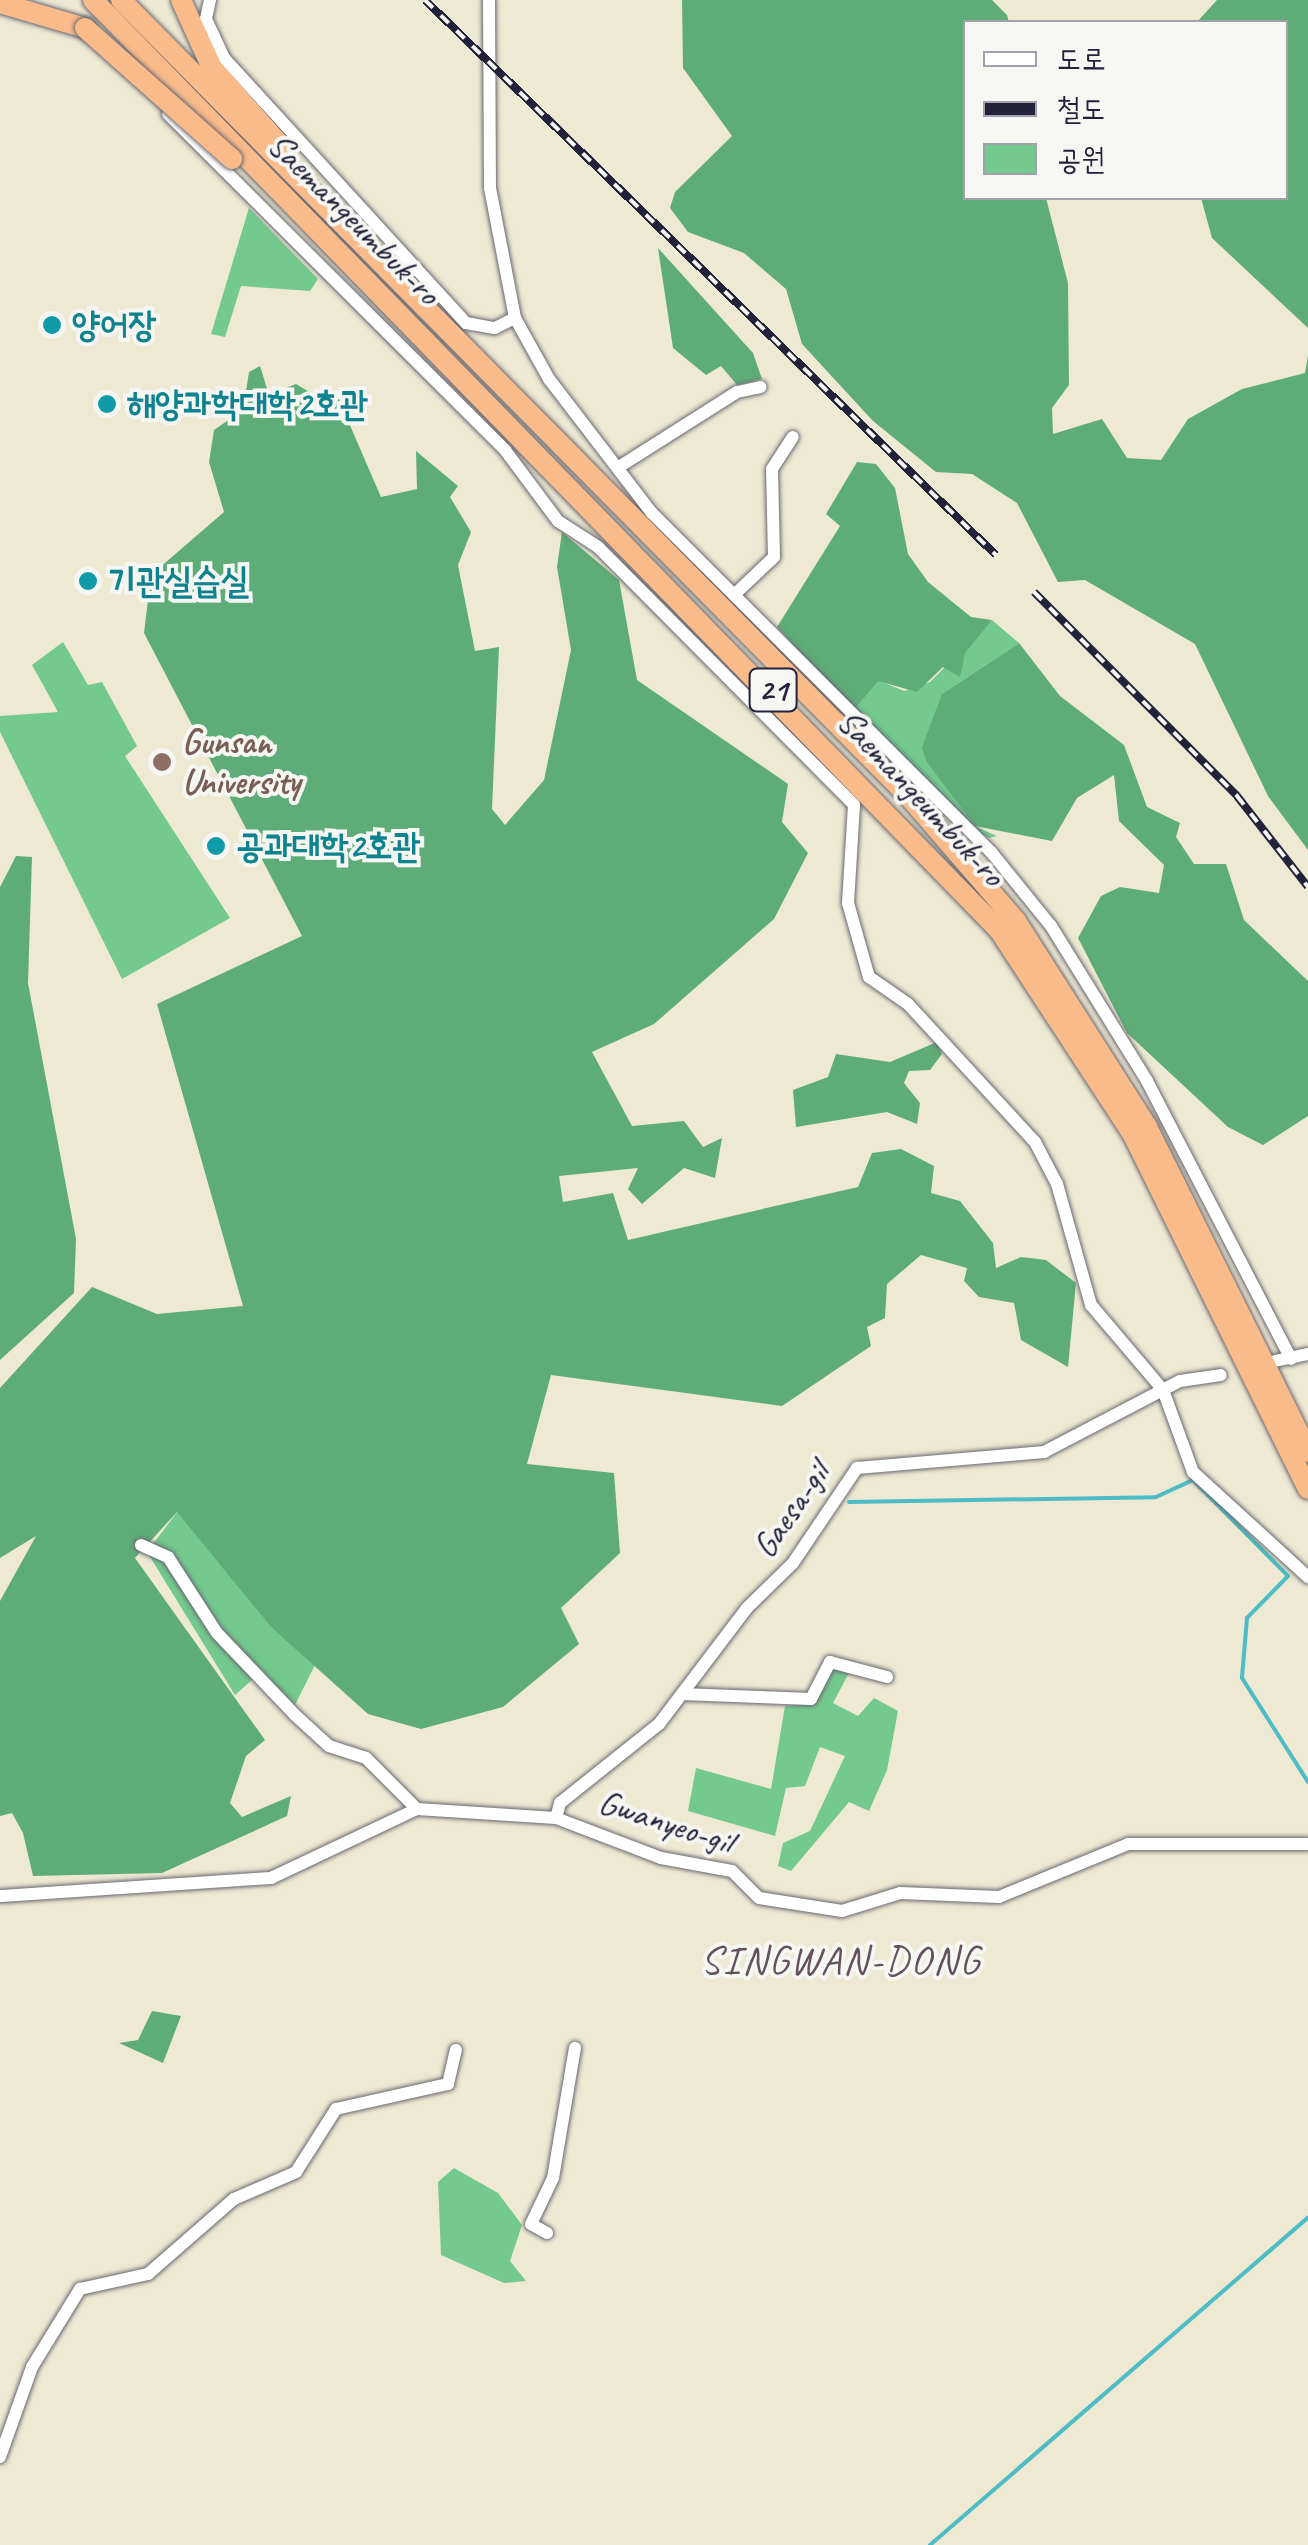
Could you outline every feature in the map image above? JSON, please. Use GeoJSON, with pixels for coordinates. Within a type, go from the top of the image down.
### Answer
{"type":"FeatureCollection","features":[{"type":"Feature","properties":{"kind":"highway","name":"Saemangeumbuk-ro"},"geometry":{"type":"LineString","coordinates":[[92,0],[936,855],[1032,970],[1132,1134],[1308,1489]]}},
{"type":"Feature","properties":{"kind":"highway","name":"Saemangeumbuk-ro"},"geometry":{"type":"LineString","coordinates":[[121,0],[910,798],[1016,921],[1146,1127],[1308,1452]]}},
{"type":"Feature","properties":{"kind":"highway"},"geometry":{"type":"LineString","coordinates":[[181,0],[212,68],[348,233]]}},
{"type":"Feature","properties":{"kind":"highway"},"geometry":{"type":"LineString","coordinates":[[0,3],[88,37],[232,159],[298,208]]}},
{"type":"Feature","properties":{"kind":"street"},"geometry":{"type":"LineString","coordinates":[[210,0],[206,19],[224,58],[466,323],[495,328],[516,318]]}},
{"type":"Feature","properties":{"kind":"street"},"geometry":{"type":"LineString","coordinates":[[490,0],[484,133],[516,318],[579,423],[622,465],[652,513],[991,852],[1051,926],[1146,1082],[1291,1359]]}},
{"type":"Feature","properties":{"kind":"street"},"geometry":{"type":"LineString","coordinates":[[88,37],[418,360],[558,521],[598,547],[854,805],[848,903],[869,977],[908,1004],[1035,1142],[1057,1184],[1090,1305],[1164,1390],[1192,1472],[1308,1578]]}},
{"type":"Feature","properties":{"kind":"street"},"geometry":{"type":"LineString","coordinates":[[622,465],[725,399],[760,387]]}},
{"type":"Feature","properties":{"kind":"street"},"geometry":{"type":"LineString","coordinates":[[734,595],[774,557],[772,469],[793,437]]}},
{"type":"Feature","properties":{"kind":"street"},"geometry":{"type":"LineString","coordinates":[[1274,1361],[1308,1354]]}},
{"type":"Feature","properties":{"kind":"street","name":"Gaesa-gil"},"geometry":{"type":"LineString","coordinates":[[556,1818],[560,1803],[659,1724],[786,1573],[856,1468],[1044,1452],[1164,1390],[1221,1375]]}},
{"type":"Feature","properties":{"kind":"street"},"geometry":{"type":"LineString","coordinates":[[141,1545],[168,1557],[218,1633],[329,1746],[366,1758],[416,1809]]}},
{"type":"Feature","properties":{"kind":"street"},"geometry":{"type":"LineString","coordinates":[[682,1694],[811,1699],[830,1662],[886,1677]]}},
{"type":"Feature","properties":{"kind":"street","name":"Gwanyeo-gil"},"geometry":{"type":"LineString","coordinates":[[0,1896],[271,1878],[416,1809],[556,1818],[661,1858],[732,1871],[759,1898],[842,1911],[900,1893],[998,1897],[1128,1844],[1308,1844]]}},
{"type":"Feature","properties":{"kind":"street"},"geometry":{"type":"LineString","coordinates":[[547,2234],[531,2224],[553,2178],[575,2048]]}},
{"type":"Feature","properties":{"kind":"street"},"geometry":{"type":"LineString","coordinates":[[0,2457],[38,2354],[80,2289],[148,2274],[234,2199],[296,2172],[336,2109],[448,2084],[456,2050]]}},
{"type":"Feature","properties":{"kind":"green space"},"geometry":{"type":"Polygon","coordinates":[[[682,0],[992,0],[1008,20],[963,20],[963,200],[1047,200],[1068,283],[1069,385],[1052,408],[1053,434],[1102,419],[1127,458],[1161,460],[1188,419],[1242,389],[1305,373],[1308,355],[1308,850],[1268,796],[1195,644],[1085,580],[1058,582],[1017,503],[972,474],[936,472],[873,421],[802,344],[786,289],[744,253],[688,232],[670,208],[675,192],[732,136],[683,68],[682,0]]]}},
{"type":"Feature","properties":{"kind":"green space"},"geometry":{"type":"Polygon","coordinates":[[[1217,0],[1308,0],[1308,328],[1212,238],[1202,200],[1288,200],[1288,20],[1199,20],[1217,0]]]}},
{"type":"Feature","properties":{"kind":"green space"},"geometry":{"type":"Polygon","coordinates":[[[249,208],[318,279],[310,291],[241,286],[225,337],[211,334],[249,208]]]}},
{"type":"Feature","properties":{"kind":"green space"},"geometry":{"type":"Polygon","coordinates":[[[658,248],[753,353],[762,379],[737,385],[721,366],[706,375],[673,348],[658,248]]]}},
{"type":"Feature","properties":{"kind":"green space"},"geometry":{"type":"Polygon","coordinates":[[[260,366],[269,395],[296,384],[311,393],[312,420],[336,393],[381,497],[417,489],[416,451],[458,486],[450,497],[471,532],[458,565],[475,651],[499,647],[492,809],[505,825],[544,780],[571,650],[557,567],[562,532],[619,580],[637,680],[788,784],[782,822],[808,853],[774,919],[654,1024],[592,1052],[632,1126],[684,1121],[703,1147],[722,1138],[715,1178],[684,1168],[642,1204],[628,1189],[638,1168],[559,1176],[563,1202],[613,1193],[628,1240],[858,1187],[872,1153],[901,1149],[934,1166],[931,1193],[960,1201],[993,1243],[996,1268],[1021,1257],[1046,1260],[1076,1283],[1068,1367],[1021,1340],[1014,1303],[979,1297],[964,1281],[967,1268],[921,1255],[887,1284],[885,1318],[867,1327],[871,1346],[782,1406],[551,1375],[527,1464],[614,1473],[620,1553],[561,1608],[579,1644],[503,1707],[421,1729],[368,1714],[271,1627],[177,1512],[135,1558],[265,1740],[246,1756],[230,1803],[242,1817],[291,1796],[287,1816],[162,1873],[33,1876],[23,1833],[12,1813],[0,1816],[0,1601],[36,1536],[0,1558],[0,1388],[92,1287],[157,1314],[243,1306],[157,1004],[302,936],[144,633],[151,575],[224,512],[209,462],[214,430],[243,410],[249,372],[260,366]]]}},
{"type":"Feature","properties":{"kind":"green space"},"geometry":{"type":"Polygon","coordinates":[[[857,462],[876,464],[895,488],[908,554],[928,582],[971,617],[992,620],[965,653],[960,677],[943,667],[917,692],[878,681],[854,710],[777,627],[840,526],[826,514],[857,462]]]}},
{"type":"Feature","properties":{"kind":"green space"},"geometry":{"type":"Polygon","coordinates":[[[992,620],[1019,643],[942,694],[958,803],[975,826],[997,836],[989,838],[960,821],[854,710],[878,680],[904,691],[930,682],[992,620]]]}},
{"type":"Feature","properties":{"kind":"green space"},"geometry":{"type":"Polygon","coordinates":[[[63,642],[88,685],[102,682],[137,746],[125,756],[230,918],[122,979],[0,732],[0,716],[58,712],[32,665],[63,642]]]}},
{"type":"Feature","properties":{"kind":"green space"},"geometry":{"type":"Polygon","coordinates":[[[1019,643],[1060,696],[1124,745],[1147,807],[1180,823],[1176,837],[1194,864],[1226,864],[1244,920],[1308,981],[1308,1116],[1263,1145],[1228,1127],[1127,1033],[1078,938],[1101,896],[1120,887],[1159,893],[1164,865],[1119,821],[1114,775],[1077,798],[1052,841],[975,826],[926,761],[922,747],[942,694],[1019,643]]]}},
{"type":"Feature","properties":{"kind":"green space"},"geometry":{"type":"Polygon","coordinates":[[[16,856],[32,857],[28,983],[76,1239],[74,1293],[0,1360],[0,887],[16,856]]]}},
{"type":"Feature","properties":{"kind":"green space"},"geometry":{"type":"Polygon","coordinates":[[[937,1042],[942,1054],[930,1070],[909,1071],[904,1083],[920,1103],[917,1124],[887,1112],[796,1127],[793,1090],[828,1077],[836,1054],[890,1062],[937,1042]]]}},
{"type":"Feature","properties":{"kind":"green space"},"geometry":{"type":"Polygon","coordinates":[[[178,1511],[271,1627],[316,1663],[295,1705],[217,1625],[175,1556],[153,1544],[178,1511]]]}},
{"type":"Feature","properties":{"kind":"green space"},"geometry":{"type":"Polygon","coordinates":[[[147,1552],[169,1563],[253,1679],[235,1695],[147,1552]]]}},
{"type":"Feature","properties":{"kind":"green space"},"geometry":{"type":"Polygon","coordinates":[[[832,1667],[849,1673],[833,1703],[858,1716],[874,1698],[898,1711],[887,1770],[869,1811],[849,1802],[791,1871],[778,1866],[783,1843],[810,1831],[845,1756],[820,1747],[805,1786],[786,1788],[775,1836],[688,1811],[696,1768],[771,1789],[785,1706],[816,1703],[832,1667]]]}},
{"type":"Feature","properties":{"kind":"green space"},"geometry":{"type":"Polygon","coordinates":[[[152,2011],[181,2016],[163,2063],[119,2043],[138,2040],[152,2011]]]}},
{"type":"Feature","properties":{"kind":"green space"},"geometry":{"type":"Polygon","coordinates":[[[454,2168],[498,2193],[522,2225],[510,2261],[526,2281],[504,2283],[441,2255],[438,2182],[454,2168]]]}},
{"type":"Feature","properties":{"kind":"waterway"},"geometry":{"type":"LineString","coordinates":[[849,1502],[1156,1497],[1193,1480],[1288,1576],[1247,1618],[1242,1678],[1308,1782]]}},
{"type":"Feature","properties":{"kind":"waterway"},"geometry":{"type":"LineString","coordinates":[[930,2545],[1308,2218]]}},
{"type":"Feature","properties":{"kind":"railway"},"geometry":{"type":"LineString","coordinates":[[425,0],[996,555]]}},
{"type":"Feature","properties":{"kind":"railway"},"geometry":{"type":"LineString","coordinates":[[1034,592],[1237,796],[1308,887]]}},
{"type":"Feature","properties":{"kind":"place","name":"양어장"},"geometry":{"type":"Point","coordinates":[52,325]}},
{"type":"Feature","properties":{"kind":"place","name":"해양과학대학2호관"},"geometry":{"type":"Point","coordinates":[107,404]}},
{"type":"Feature","properties":{"kind":"place","name":"기관실습실"},"geometry":{"type":"Point","coordinates":[88,581]}},
{"type":"Feature","properties":{"kind":"place","name":"Gunsan University"},"geometry":{"type":"Point","coordinates":[162,762]}},
{"type":"Feature","properties":{"kind":"place","name":"공과대학2호관"},"geometry":{"type":"Point","coordinates":[216,846]}},
{"type":"Feature","properties":{"kind":"district","name":"SINGWAN-DONG"},"geometry":{"type":"Point","coordinates":[841,1960]}}]}
